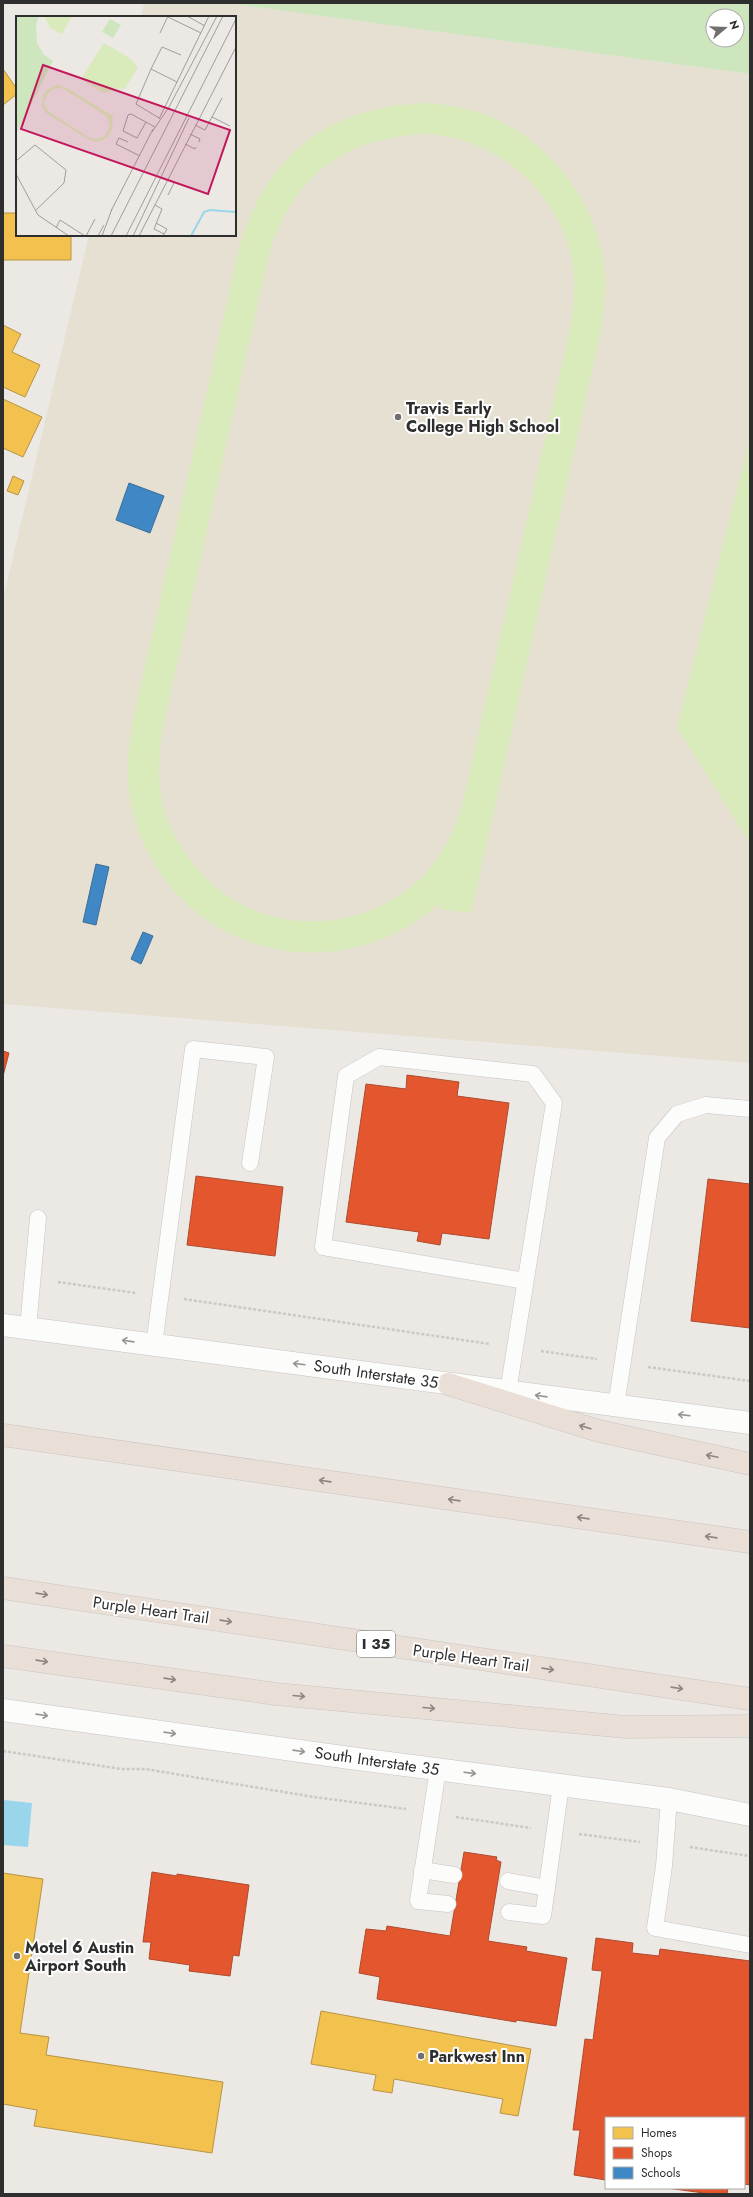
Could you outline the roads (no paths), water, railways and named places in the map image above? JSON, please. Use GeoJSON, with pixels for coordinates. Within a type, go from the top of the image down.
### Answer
{"type":"FeatureCollection","features":[{"type":"Feature","properties":{"kind":"highway"},"geometry":{"type":"LineString","coordinates":[[448,1384],[599,1431],[750,1464]]}},
{"type":"Feature","properties":{"kind":"highway"},"geometry":{"type":"LineString","coordinates":[[3,1435],[750,1542]]}},
{"type":"Feature","properties":{"kind":"highway","name":"Purple Heart Trail"},"geometry":{"type":"LineString","coordinates":[[3,1588],[750,1699]]}},
{"type":"Feature","properties":{"kind":"highway"},"geometry":{"type":"LineString","coordinates":[[3,1656],[276,1694],[626,1727],[750,1726]]}},
{"type":"Feature","properties":{"kind":"main road","name":"South Interstate 35"},"geometry":{"type":"LineString","coordinates":[[3,1324],[750,1423]]}},
{"type":"Feature","properties":{"kind":"main road","name":"South Interstate 35"},"geometry":{"type":"LineString","coordinates":[[3,1710],[438,1770],[669,1799],[750,1815]]}},
{"type":"Feature","properties":{"kind":"lane"},"geometry":{"type":"LineString","coordinates":[[154,1345],[193,1049],[266,1057],[250,1163]]}},
{"type":"Feature","properties":{"kind":"lane"},"geometry":{"type":"LineString","coordinates":[[508,1392],[554,1103],[533,1074],[379,1057],[346,1076],[323,1247],[525,1281]]}},
{"type":"Feature","properties":{"kind":"lane"},"geometry":{"type":"LineString","coordinates":[[616,1406],[657,1138],[677,1114],[706,1105],[750,1109]]}},
{"type":"Feature","properties":{"kind":"lane"},"geometry":{"type":"LineString","coordinates":[[28,1328],[38,1218]]}},
{"type":"Feature","properties":{"kind":"lane"},"geometry":{"type":"LineString","coordinates":[[438,1770],[418,1901],[448,1904]]}},
{"type":"Feature","properties":{"kind":"lane"},"geometry":{"type":"LineString","coordinates":[[509,1912],[543,1916],[561,1785]]}},
{"type":"Feature","properties":{"kind":"lane"},"geometry":{"type":"LineString","coordinates":[[669,1799],[664,1866],[655,1928],[750,1945]]}},
{"type":"Feature","properties":{"kind":"lane"},"geometry":{"type":"LineString","coordinates":[[422,1870],[454,1874]]}},
{"type":"Feature","properties":{"kind":"lane"},"geometry":{"type":"LineString","coordinates":[[508,1881],[547,1888]]}},
{"type":"Feature","properties":{"kind":"water"},"geometry":{"type":"Polygon","coordinates":[[[4,1800],[32,1803],[28,1847],[3,1845],[4,1800]]]}},
{"type":"Feature","properties":{"kind":"place","name":"Travis Early College High School"},"geometry":{"type":"Point","coordinates":[398,417]}},
{"type":"Feature","properties":{"kind":"place","name":"Motel 6 Austin Airport South"},"geometry":{"type":"Point","coordinates":[17,1956]}},
{"type":"Feature","properties":{"kind":"place","name":"Parkwest Inn"},"geometry":{"type":"Point","coordinates":[421,2056]}}]}
